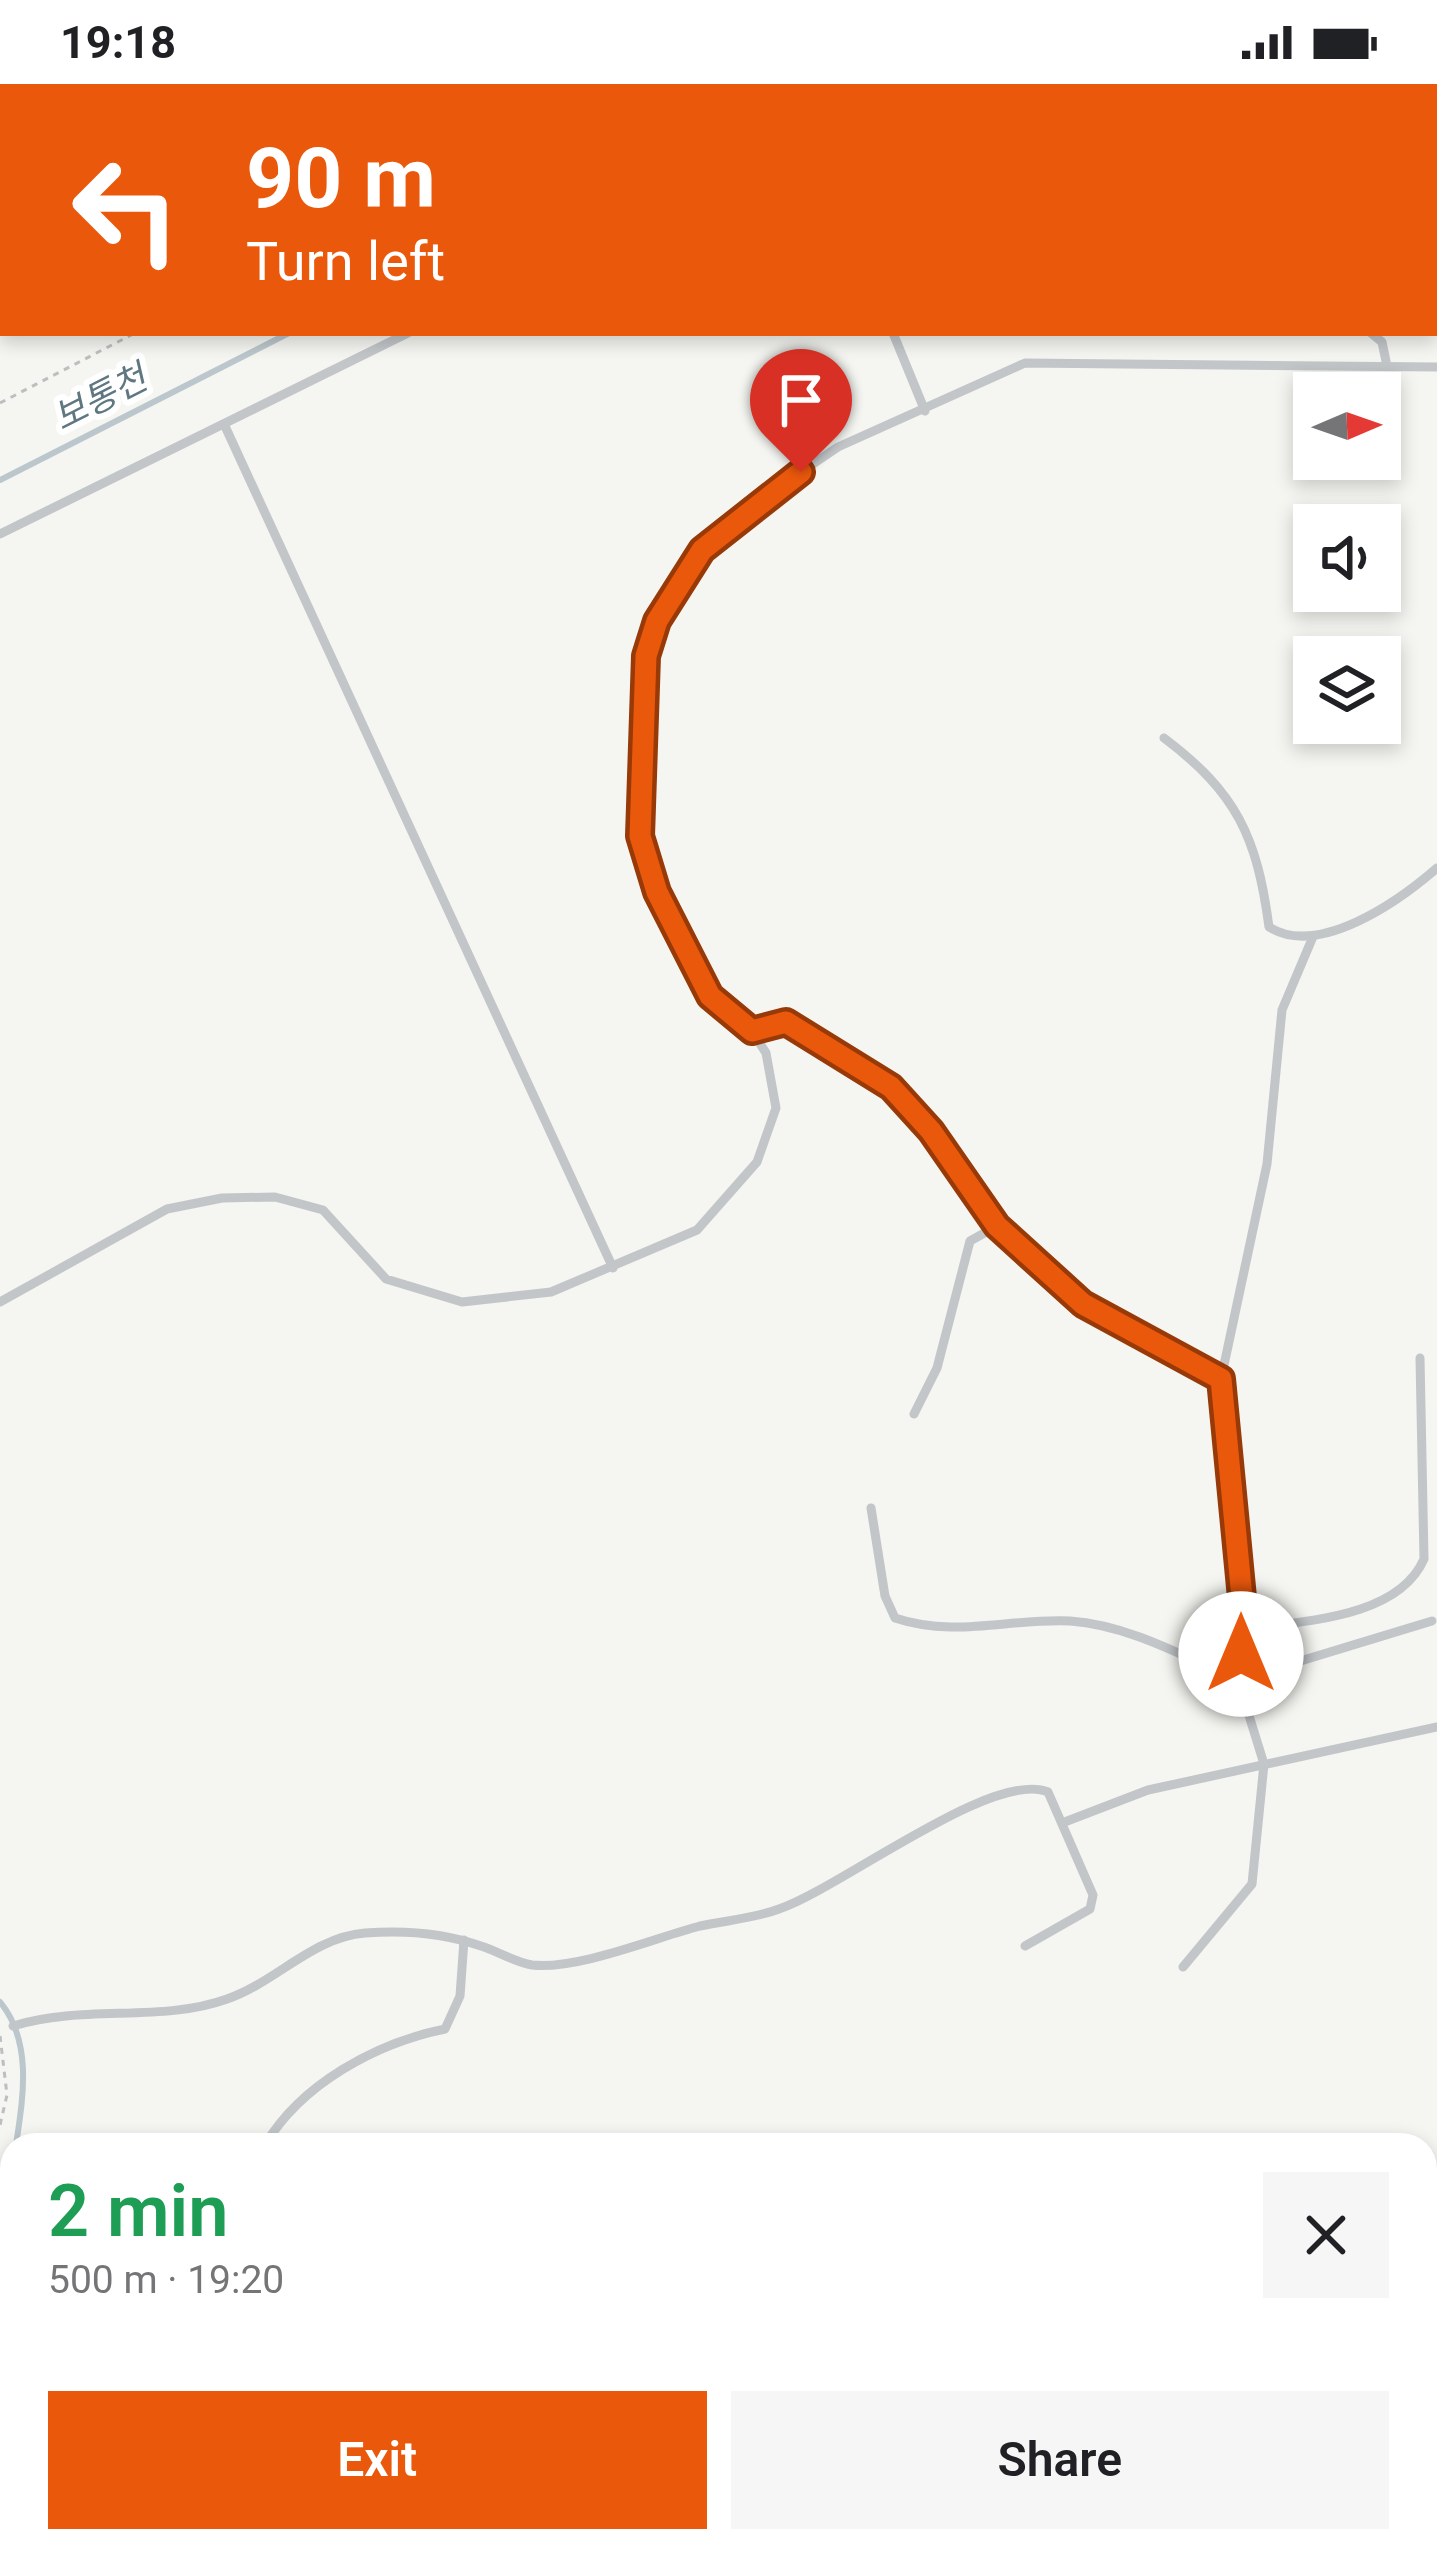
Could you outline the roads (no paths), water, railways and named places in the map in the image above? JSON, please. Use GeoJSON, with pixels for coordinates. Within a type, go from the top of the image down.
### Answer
{"type":"FeatureCollection","features":[{"type":"Feature","properties":{"kind":"lane"},"geometry":{"type":"LineString","coordinates":[[0,534],[403,336]]}},
{"type":"Feature","properties":{"kind":"lane"},"geometry":{"type":"LineString","coordinates":[[893,336],[925,411]]}},
{"type":"Feature","properties":{"kind":"lane"},"geometry":{"type":"LineString","coordinates":[[1375,336],[1382,342],[1387,366]]}},
{"type":"Feature","properties":{"kind":"lane"},"geometry":{"type":"LineString","coordinates":[[0,1302],[167,1209],[252,1196],[299,1200],[322,1210],[386,1279],[462,1302],[551,1292],[697,1230],[757,1162],[776,1108],[766,1053],[752,1031],[710,996],[657,892],[640,836],[646,656],[657,621],[702,550],[764,497],[838,447],[1024,363],[1437,368]]}},
{"type":"Feature","properties":{"kind":"lane"},"geometry":{"type":"LineString","coordinates":[[224,424],[613,1268]]}},
{"type":"Feature","properties":{"kind":"lane"},"geometry":{"type":"LineString","coordinates":[[1164,738],[1206,770],[1237,809],[1261,866],[1269,926],[1289,939],[1312,939],[1407,893],[1437,868]]}},
{"type":"Feature","properties":{"kind":"lane"},"geometry":{"type":"LineString","coordinates":[[1183,1966],[1252,1884],[1264,1764],[1238,1680],[1245,1629],[1221,1379],[1267,1164],[1282,1010],[1312,939]]}},
{"type":"Feature","properties":{"kind":"lane"},"geometry":{"type":"LineString","coordinates":[[752,1031],[786,1022],[891,1087],[931,1131],[997,1226],[1083,1304],[1221,1379]]}},
{"type":"Feature","properties":{"kind":"lane"},"geometry":{"type":"LineString","coordinates":[[914,1414],[937,1368],[970,1241],[997,1226]]}},
{"type":"Feature","properties":{"kind":"lane"},"geometry":{"type":"LineString","coordinates":[[1245,1629],[1336,1616],[1393,1594],[1417,1575],[1424,1559],[1420,1358]]}},
{"type":"Feature","properties":{"kind":"lane"},"geometry":{"type":"LineString","coordinates":[[871,1508],[885,1596],[895,1618],[958,1630],[1072,1621],[1134,1635],[1238,1680],[1432,1621]]}},
{"type":"Feature","properties":{"kind":"lane"},"geometry":{"type":"LineString","coordinates":[[1062,1823],[1148,1790],[1437,1727]]}},
{"type":"Feature","properties":{"kind":"lane"},"geometry":{"type":"LineString","coordinates":[[13,2026],[68,2012],[126,2012],[223,2001],[266,1983],[338,1937],[396,1931],[464,1940],[532,1965],[738,1922],[805,1900],[948,1816],[1024,1786],[1048,1792],[1090,1882],[1090,1909],[1025,1946]]}},
{"type":"Feature","properties":{"kind":"lane"},"geometry":{"type":"LineString","coordinates":[[273,2133],[296,2100],[408,2036],[445,2029],[460,1996],[464,1940]]}},
{"type":"Feature","properties":{"kind":"waterway","name":"보통천"},"geometry":{"type":"LineString","coordinates":[[0,480],[283,336]]}},
{"type":"Feature","properties":{"kind":"waterway"},"geometry":{"type":"LineString","coordinates":[[0,2002],[21,2052],[23,2090],[18,2133]]}}]}
